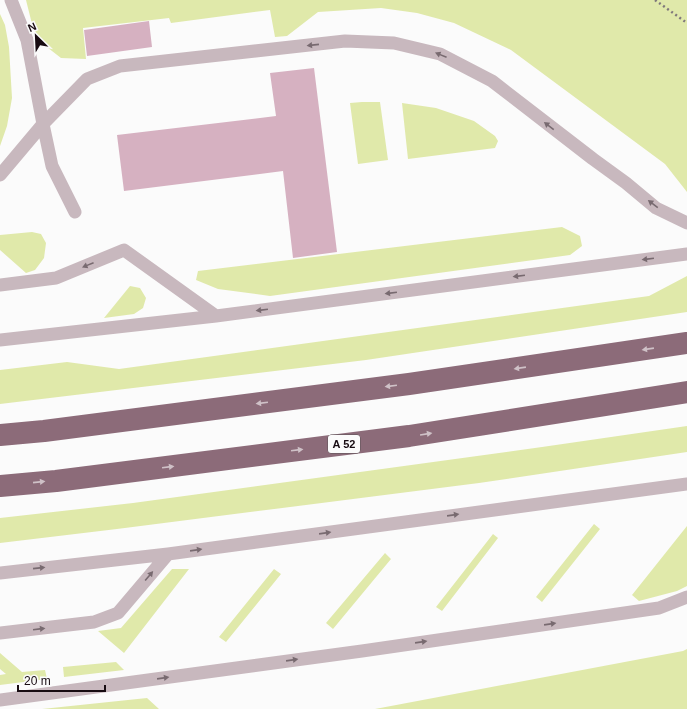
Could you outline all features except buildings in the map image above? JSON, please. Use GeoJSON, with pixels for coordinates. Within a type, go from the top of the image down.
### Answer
{"type":"FeatureCollection","features":[{"type":"Feature","properties":{"kind":"highway"},"geometry":{"type":"LineString","coordinates":[[0,435],[67,428],[409,384],[687,343]]}},
{"type":"Feature","properties":{"kind":"highway","name":"A 52"},"geometry":{"type":"LineString","coordinates":[[0,486],[409,436],[687,392]]}},
{"type":"Feature","properties":{"kind":"lane"},"geometry":{"type":"LineString","coordinates":[[11,0],[27,40],[52,166],[75,212]]}},
{"type":"Feature","properties":{"kind":"lane"},"geometry":{"type":"LineString","coordinates":[[0,175],[43,124],[86,79],[120,66],[346,41],[394,43],[440,54],[492,81],[626,183],[656,208],[687,223]]}},
{"type":"Feature","properties":{"kind":"lane"},"geometry":{"type":"LineString","coordinates":[[0,284],[56,278],[124,250],[216,316]]}},
{"type":"Feature","properties":{"kind":"lane"},"geometry":{"type":"LineString","coordinates":[[0,340],[216,316],[687,254]]}},
{"type":"Feature","properties":{"kind":"lane"},"geometry":{"type":"LineString","coordinates":[[0,573],[168,554],[687,484]]}},
{"type":"Feature","properties":{"kind":"lane"},"geometry":{"type":"LineString","coordinates":[[0,633],[94,622],[118,613],[168,554]]}},
{"type":"Feature","properties":{"kind":"lane"},"geometry":{"type":"LineString","coordinates":[[0,700],[362,651],[658,608],[687,597]]}},
{"type":"Feature","properties":{"kind":"path"},"geometry":{"type":"LineString","coordinates":[[655,0],[687,23]]}},
{"type":"Feature","properties":{"kind":"green space"},"geometry":{"type":"Polygon","coordinates":[[[26,0],[687,0],[687,192],[665,164],[511,50],[454,23],[417,13],[381,8],[318,12],[287,36],[275,37],[270,10],[171,23],[169,18],[83,28],[86,59],[61,58],[43,44],[33,28],[26,0]]]}},
{"type":"Feature","properties":{"kind":"green space"},"geometry":{"type":"Polygon","coordinates":[[[0,14],[5,25],[9,47],[12,98],[7,126],[0,146],[0,14]]]}},
{"type":"Feature","properties":{"kind":"green space"},"geometry":{"type":"Polygon","coordinates":[[[380,102],[388,160],[358,164],[350,103],[380,102]]]}},
{"type":"Feature","properties":{"kind":"green space"},"geometry":{"type":"Polygon","coordinates":[[[402,103],[436,108],[474,121],[495,136],[498,141],[495,148],[408,159],[402,103]]]}},
{"type":"Feature","properties":{"kind":"green space"},"geometry":{"type":"Polygon","coordinates":[[[562,227],[580,236],[582,246],[570,255],[270,296],[218,289],[196,280],[198,271],[562,227]]]}},
{"type":"Feature","properties":{"kind":"green space"},"geometry":{"type":"Polygon","coordinates":[[[32,232],[41,234],[46,243],[44,258],[35,270],[26,273],[0,250],[0,235],[32,232]]]}},
{"type":"Feature","properties":{"kind":"green space"},"geometry":{"type":"Polygon","coordinates":[[[687,276],[687,312],[366,360],[0,404],[0,370],[67,362],[119,369],[649,296],[687,276]]]}},
{"type":"Feature","properties":{"kind":"green space"},"geometry":{"type":"Polygon","coordinates":[[[130,286],[140,288],[146,298],[143,308],[134,314],[104,318],[130,286]]]}},
{"type":"Feature","properties":{"kind":"green space"},"geometry":{"type":"Polygon","coordinates":[[[687,426],[687,452],[479,483],[0,543],[0,518],[133,503],[687,426]]]}},
{"type":"Feature","properties":{"kind":"green space"},"geometry":{"type":"Polygon","coordinates":[[[594,524],[600,529],[542,602],[536,597],[594,524]]]}},
{"type":"Feature","properties":{"kind":"green space"},"geometry":{"type":"Polygon","coordinates":[[[687,526],[687,586],[677,591],[639,601],[632,595],[687,526]]]}},
{"type":"Feature","properties":{"kind":"green space"},"geometry":{"type":"Polygon","coordinates":[[[493,534],[498,538],[442,611],[436,607],[493,534]]]}},
{"type":"Feature","properties":{"kind":"green space"},"geometry":{"type":"Polygon","coordinates":[[[385,553],[391,559],[333,629],[326,623],[385,553]]]}},
{"type":"Feature","properties":{"kind":"green space"},"geometry":{"type":"Polygon","coordinates":[[[172,569],[189,569],[124,653],[98,631],[121,628],[172,569]]]}},
{"type":"Feature","properties":{"kind":"green space"},"geometry":{"type":"Polygon","coordinates":[[[274,569],[281,574],[226,642],[219,637],[274,569]]]}},
{"type":"Feature","properties":{"kind":"green space"},"geometry":{"type":"Polygon","coordinates":[[[687,649],[687,709],[375,709],[683,651],[687,649]]]}},
{"type":"Feature","properties":{"kind":"green space"},"geometry":{"type":"Polygon","coordinates":[[[0,653],[22,672],[45,670],[47,679],[0,685],[0,675],[6,674],[0,669],[0,653]]]}},
{"type":"Feature","properties":{"kind":"green space"},"geometry":{"type":"Polygon","coordinates":[[[116,662],[124,670],[64,677],[63,667],[116,662]]]}},
{"type":"Feature","properties":{"kind":"green space"},"geometry":{"type":"Polygon","coordinates":[[[147,698],[159,709],[42,709],[147,698]]]}}]}
